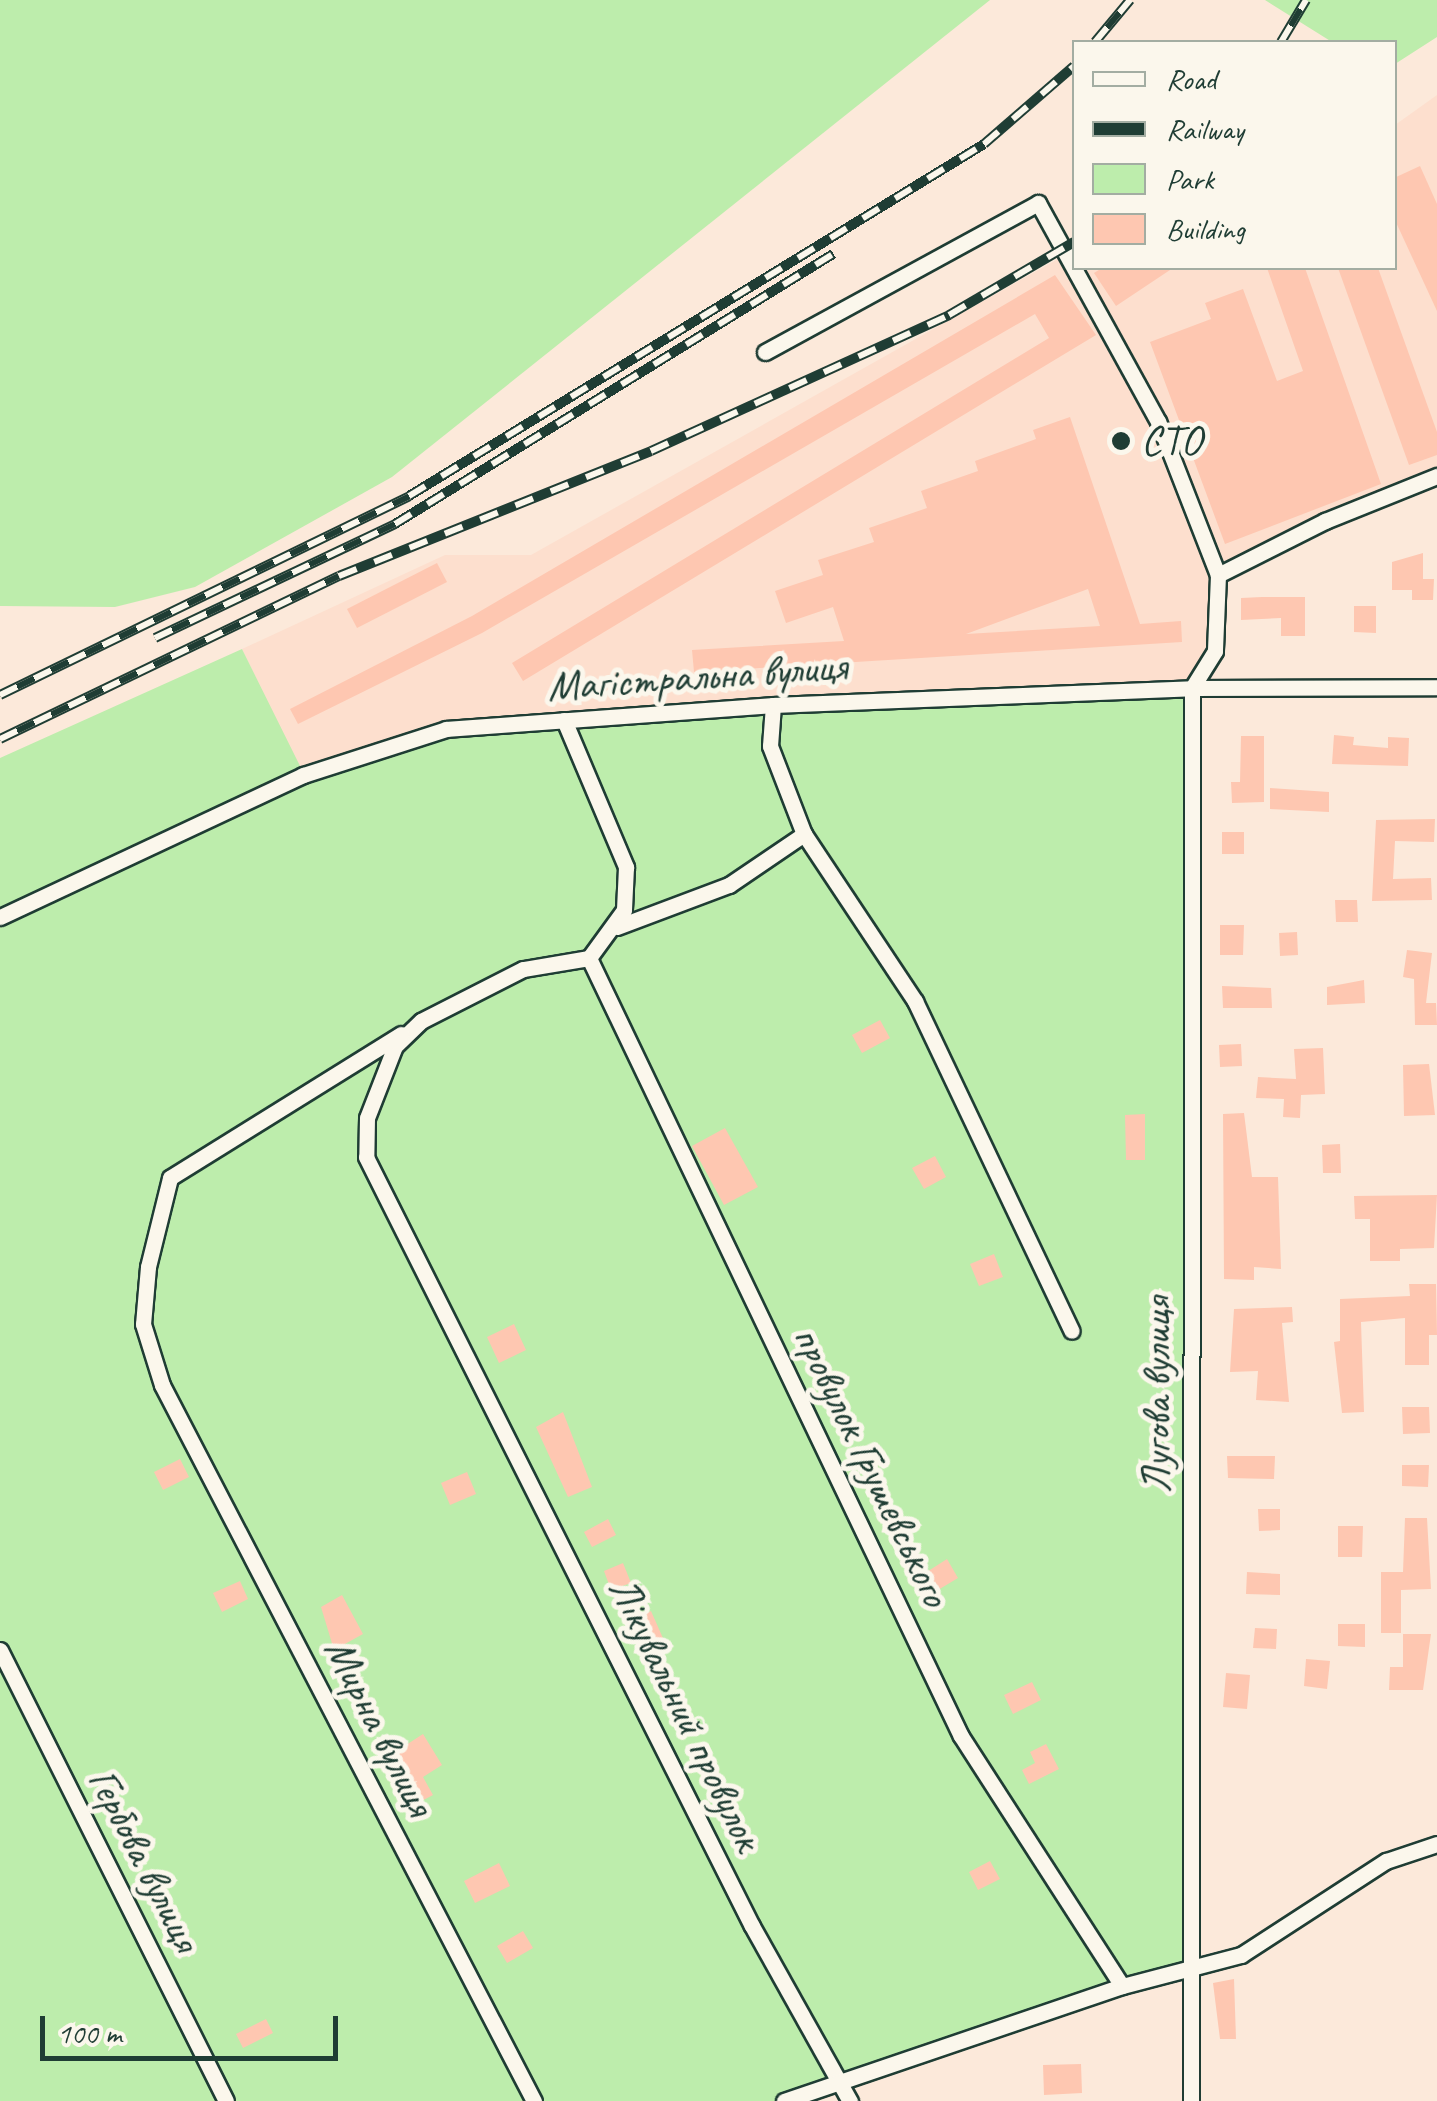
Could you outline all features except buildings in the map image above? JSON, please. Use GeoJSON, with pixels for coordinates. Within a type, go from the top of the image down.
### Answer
{"type":"FeatureCollection","features":[{"type":"Feature","properties":{"kind":"street"},"geometry":{"type":"LineString","coordinates":[[765,352],[1038,203],[1072,265]]}},
{"type":"Feature","properties":{"kind":"street"},"geometry":{"type":"LineString","coordinates":[[1075,270],[1158,421],[1218,575],[1215,651],[1192,688]]}},
{"type":"Feature","properties":{"kind":"street"},"geometry":{"type":"LineString","coordinates":[[1218,575],[1325,520],[1437,476]]}},
{"type":"Feature","properties":{"kind":"street","name":"Магістральна вулиця"},"geometry":{"type":"LineString","coordinates":[[0,917],[303,774],[446,729],[773,705],[1192,688],[1437,686]]}},
{"type":"Feature","properties":{"kind":"street","name":"Лугова вулиця"},"geometry":{"type":"LineString","coordinates":[[1190,2101],[1192,688]]}},
{"type":"Feature","properties":{"kind":"street","name":"Лугова вулиця"},"geometry":{"type":"LineString","coordinates":[[773,705],[770,746],[804,834],[915,1000],[1072,1331]]}},
{"type":"Feature","properties":{"kind":"street"},"geometry":{"type":"LineString","coordinates":[[564,720],[626,867],[624,910],[589,958]]}},
{"type":"Feature","properties":{"kind":"street"},"geometry":{"type":"LineString","coordinates":[[609,932],[730,885],[804,834]]}},
{"type":"Feature","properties":{"kind":"street","name":"Мирна вулиця"},"geometry":{"type":"LineString","coordinates":[[534,2101],[162,1385],[144,1324],[148,1267],[170,1178],[421,1021],[523,969],[589,958]]}},
{"type":"Feature","properties":{"kind":"street","name":"провулок Грушевського"},"geometry":{"type":"LineString","coordinates":[[589,958],[961,1736],[1122,1986]]}},
{"type":"Feature","properties":{"kind":"street","name":"Лікувальний провулок"},"geometry":{"type":"LineString","coordinates":[[421,1021],[395,1046],[378,1081],[367,1118],[366,1156],[752,1926],[850,2101]]}},
{"type":"Feature","properties":{"kind":"street","name":"Гербова вулиця"},"geometry":{"type":"LineString","coordinates":[[0,1650],[226,2101]]}},
{"type":"Feature","properties":{"kind":"street"},"geometry":{"type":"LineString","coordinates":[[784,2101],[839,2078],[1268,1943],[1386,1861],[1437,1844]]}},
{"type":"Feature","properties":{"kind":"shaded area"},"geometry":{"type":"Polygon","coordinates":[[[1437,95],[1437,476],[1218,575],[1215,651],[1192,688],[303,775],[242,649],[445,555],[531,555],[1072,251],[1072,270],[1397,270],[1397,124],[1437,95]]]}},
{"type":"Feature","properties":{"kind":"green space"},"geometry":{"type":"Polygon","coordinates":[[[0,0],[990,0],[392,477],[195,587],[115,607],[0,606],[0,0]]]}},
{"type":"Feature","properties":{"kind":"green space"},"geometry":{"type":"Polygon","coordinates":[[[1265,0],[1437,0],[1437,37],[1397,63],[1397,40],[1329,40],[1265,0]]]}},
{"type":"Feature","properties":{"kind":"green space"},"geometry":{"type":"Polygon","coordinates":[[[242,649],[304,774],[447,729],[1192,688],[1192,1967],[784,2101],[0,2101],[0,758],[242,649]]]}},
{"type":"Feature","properties":{"kind":"railway"},"geometry":{"type":"LineString","coordinates":[[1097,40],[1130,0]]}},
{"type":"Feature","properties":{"kind":"railway"},"geometry":{"type":"LineString","coordinates":[[1282,40],[1306,0]]}},
{"type":"Feature","properties":{"kind":"railway"},"geometry":{"type":"LineString","coordinates":[[0,695],[409,496],[984,144],[1072,68]]}},
{"type":"Feature","properties":{"kind":"railway"},"geometry":{"type":"LineString","coordinates":[[0,739],[339,576],[651,451],[949,315],[1072,243]]}},
{"type":"Feature","properties":{"kind":"railway"},"geometry":{"type":"LineString","coordinates":[[155,638],[395,524],[833,254]]}},
{"type":"Feature","properties":{"kind":"place","name":"СТО"},"geometry":{"type":"Point","coordinates":[1121,441]}}]}
